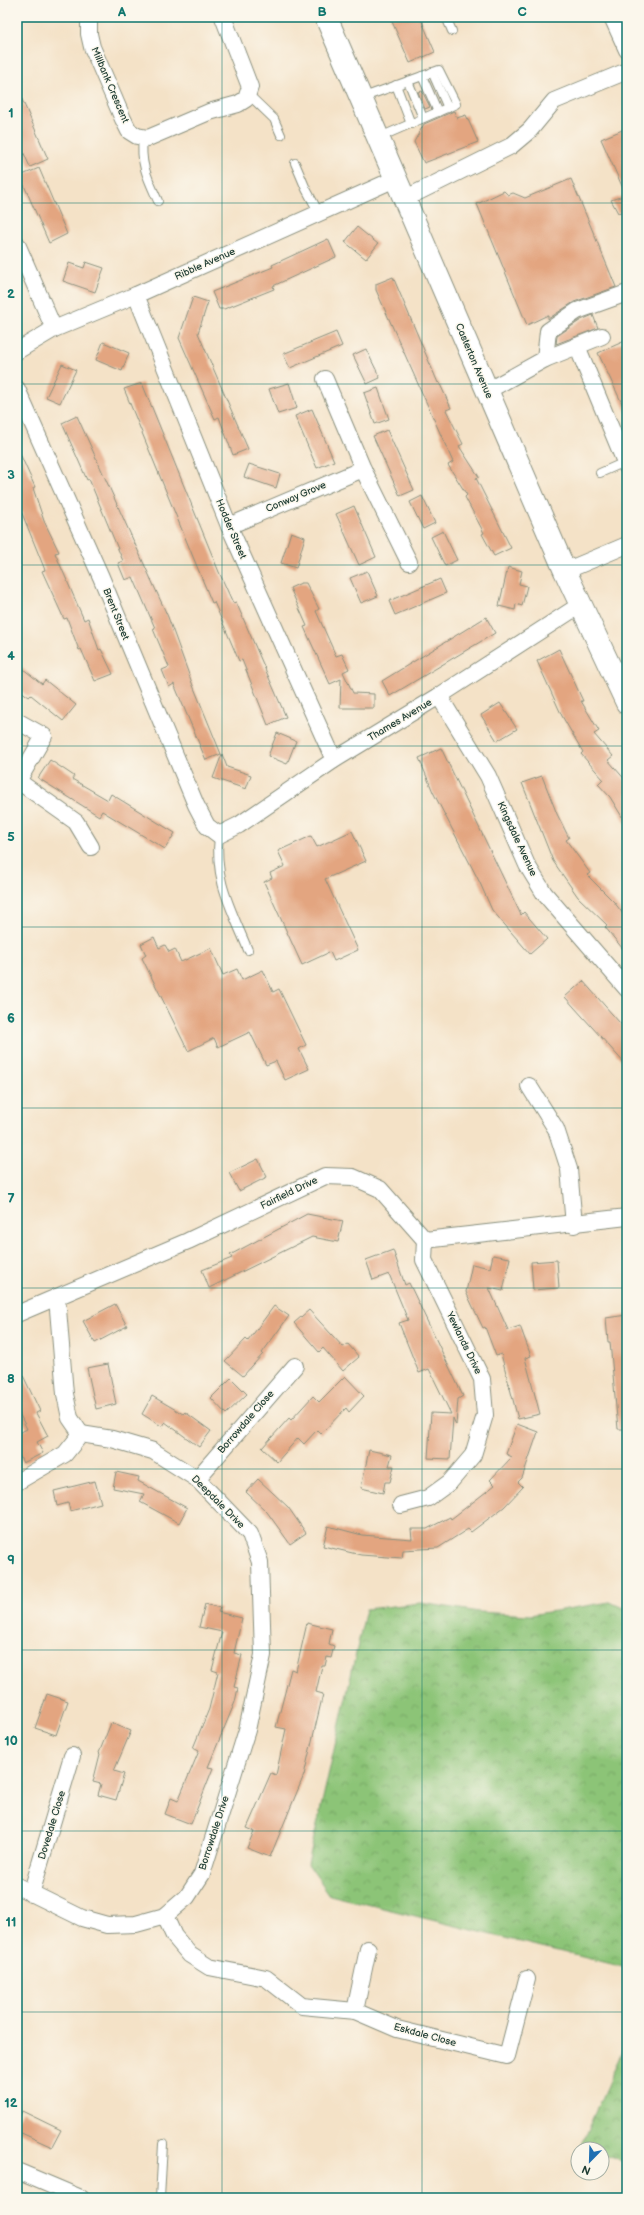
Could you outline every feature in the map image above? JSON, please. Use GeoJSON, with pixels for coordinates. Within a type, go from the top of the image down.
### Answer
{"type":"FeatureCollection","features":[{"type":"Feature","properties":{"kind":"highway","name":"Casterton Avenue"},"geometry":{"type":"LineString","coordinates":[[326,17],[564,571],[627,703]]}},
{"type":"Feature","properties":{"kind":"street","name":"Millbank Crescent"},"geometry":{"type":"LineString","coordinates":[[90,17],[89,34],[92,47],[123,118],[129,131],[143,137]]}},
{"type":"Feature","properties":{"kind":"street"},"geometry":{"type":"LineString","coordinates":[[143,137],[148,138],[209,112],[238,104],[246,99],[250,87],[244,66],[223,17]]}},
{"type":"Feature","properties":{"kind":"street"},"geometry":{"type":"LineString","coordinates":[[612,17],[627,50]]}},
{"type":"Feature","properties":{"kind":"street"},"geometry":{"type":"LineString","coordinates":[[404,199],[511,146],[530,130],[554,101],[627,71]]}},
{"type":"Feature","properties":{"kind":"street","name":"Ribble Avenue"},"geometry":{"type":"LineString","coordinates":[[17,351],[54,329],[136,295],[395,179]]}},
{"type":"Feature","properties":{"kind":"street"},"geometry":{"type":"LineString","coordinates":[[19,252],[54,329]]}},
{"type":"Feature","properties":{"kind":"street"},"geometry":{"type":"LineString","coordinates":[[545,359],[548,331],[577,311],[627,293]]}},
{"type":"Feature","properties":{"kind":"street","name":"Hodder Street"},"geometry":{"type":"LineString","coordinates":[[136,295],[229,526],[334,760]]}},
{"type":"Feature","properties":{"kind":"street"},"geometry":{"type":"LineString","coordinates":[[487,391],[545,359],[602,336]]}},
{"type":"Feature","properties":{"kind":"street"},"geometry":{"type":"LineString","coordinates":[[577,346],[626,465]]}},
{"type":"Feature","properties":{"kind":"street"},"geometry":{"type":"LineString","coordinates":[[325,378],[363,469],[409,562]]}},
{"type":"Feature","properties":{"kind":"street","name":"Brent Street"},"geometry":{"type":"LineString","coordinates":[[17,388],[102,577],[196,805],[207,826],[219,835]]}},
{"type":"Feature","properties":{"kind":"street","name":"Conway Grove"},"geometry":{"type":"LineString","coordinates":[[229,526],[363,469]]}},
{"type":"Feature","properties":{"kind":"street"},"geometry":{"type":"LineString","coordinates":[[564,571],[627,545]]}},
{"type":"Feature","properties":{"kind":"street","name":"Thames Avenue"},"geometry":{"type":"LineString","coordinates":[[219,835],[239,825],[334,760],[439,696],[580,605]]}},
{"type":"Feature","properties":{"kind":"street","name":"Kingsdale Avenue"},"geometry":{"type":"LineString","coordinates":[[439,696],[488,776],[527,865],[544,893],[627,989]]}},
{"type":"Feature","properties":{"kind":"street"},"geometry":{"type":"LineString","coordinates":[[17,721],[44,736],[18,782],[76,822],[91,846]]}},
{"type":"Feature","properties":{"kind":"street"},"geometry":{"type":"LineString","coordinates":[[529,1086],[556,1129],[569,1169],[574,1225]]}},
{"type":"Feature","properties":{"kind":"street","name":"Fairfield Drive"},"geometry":{"type":"LineString","coordinates":[[17,1314],[188,1241],[325,1176],[353,1177],[380,1189],[425,1240]]}},
{"type":"Feature","properties":{"kind":"street"},"geometry":{"type":"LineString","coordinates":[[425,1240],[574,1225],[627,1217]]}},
{"type":"Feature","properties":{"kind":"street","name":"Yewlands Drive"},"geometry":{"type":"LineString","coordinates":[[401,1505],[428,1498],[450,1482],[473,1455],[485,1415],[482,1379],[424,1260],[425,1240]]}},
{"type":"Feature","properties":{"kind":"street"},"geometry":{"type":"LineString","coordinates":[[17,1482],[65,1454],[81,1434],[70,1418],[65,1394],[57,1298]]}},
{"type":"Feature","properties":{"kind":"street","name":"Borrowdale Close"},"geometry":{"type":"LineString","coordinates":[[197,1478],[295,1366]]}},
{"type":"Feature","properties":{"kind":"street","name":"Deepdale Drive"},"geometry":{"type":"LineString","coordinates":[[81,1434],[112,1439],[153,1451],[197,1478],[250,1534],[260,1562],[263,1655]]}},
{"type":"Feature","properties":{"kind":"street","name":"Borrowdale Drive"},"geometry":{"type":"LineString","coordinates":[[17,1886],[82,1918],[107,1925],[136,1924],[165,1916],[187,1897],[202,1874],[247,1730],[263,1655]]}},
{"type":"Feature","properties":{"kind":"street","name":"Dovedale Close"},"geometry":{"type":"LineString","coordinates":[[31,1894],[72,1756]]}},
{"type":"Feature","properties":{"kind":"street","name":"Eskdale Close"},"geometry":{"type":"LineString","coordinates":[[165,1916],[174,1936],[190,1954],[209,1967],[266,1978],[302,2006],[356,2011],[397,2029],[507,2056],[527,1979]]}},
{"type":"Feature","properties":{"kind":"street"},"geometry":{"type":"LineString","coordinates":[[356,2011],[368,1949]]}},
{"type":"Feature","properties":{"kind":"street"},"geometry":{"type":"LineString","coordinates":[[17,2171],[60,2195],[81,2198]]}},
{"type":"Feature","properties":{"kind":"lane"},"geometry":{"type":"LineString","coordinates":[[446,17],[452,31]]}},
{"type":"Feature","properties":{"kind":"lane"},"geometry":{"type":"LineString","coordinates":[[360,98],[439,70],[456,104],[377,138]]}},
{"type":"Feature","properties":{"kind":"lane"},"geometry":{"type":"LineString","coordinates":[[422,76],[438,112]]}},
{"type":"Feature","properties":{"kind":"lane"},"geometry":{"type":"LineString","coordinates":[[408,81],[423,118]]}},
{"type":"Feature","properties":{"kind":"lane"},"geometry":{"type":"LineString","coordinates":[[396,85],[411,124]]}},
{"type":"Feature","properties":{"kind":"lane"},"geometry":{"type":"LineString","coordinates":[[248,94],[274,119],[281,135]]}},
{"type":"Feature","properties":{"kind":"lane"},"geometry":{"type":"LineString","coordinates":[[143,137],[141,152],[143,167],[158,201]]}},
{"type":"Feature","properties":{"kind":"lane"},"geometry":{"type":"LineString","coordinates":[[295,163],[306,189],[319,213]]}},
{"type":"Feature","properties":{"kind":"lane"},"geometry":{"type":"LineString","coordinates":[[600,473],[626,465]]}},
{"type":"Feature","properties":{"kind":"lane"},"geometry":{"type":"LineString","coordinates":[[219,835],[218,852],[220,880],[248,950]]}},
{"type":"Feature","properties":{"kind":"lane"},"geometry":{"type":"LineString","coordinates":[[160,2198],[163,2144]]}},
{"type":"Feature","properties":{"kind":"green space"},"geometry":{"type":"Polygon","coordinates":[[[610,1602],[627,1610],[627,1968],[330,1895],[308,1864],[366,1609],[421,1603],[479,1612],[530,1615],[610,1602]]]}},
{"type":"Feature","properties":{"kind":"green space"},"geometry":{"type":"Polygon","coordinates":[[[627,2040],[627,2162],[610,2158],[610,2141],[583,2141],[627,2040]]]}},
{"type":"Feature","properties":{"kind":"building"},"geometry":{"type":"Polygon","coordinates":[[[390,17],[420,17],[435,52],[410,63],[390,17]]]}},
{"type":"Feature","properties":{"kind":"building"},"geometry":{"type":"Polygon","coordinates":[[[17,88],[48,159],[30,167],[17,138],[17,88]]]}},
{"type":"Feature","properties":{"kind":"building"},"geometry":{"type":"Polygon","coordinates":[[[422,91],[430,107],[425,109],[418,92],[422,91]]]}},
{"type":"Feature","properties":{"kind":"building"},"geometry":{"type":"Polygon","coordinates":[[[454,111],[457,118],[466,115],[478,142],[424,163],[414,142],[424,124],[454,111]]]}},
{"type":"Feature","properties":{"kind":"building"},"geometry":{"type":"Polygon","coordinates":[[[627,128],[627,210],[618,213],[611,200],[626,195],[601,139],[627,128]]]}},
{"type":"Feature","properties":{"kind":"building"},"geometry":{"type":"Polygon","coordinates":[[[39,168],[67,234],[49,243],[20,176],[39,168]]]}},
{"type":"Feature","properties":{"kind":"building"},"geometry":{"type":"Polygon","coordinates":[[[571,179],[616,287],[574,302],[548,319],[548,315],[527,325],[477,204],[504,191],[508,195],[513,193],[525,198],[571,179]]]}},
{"type":"Feature","properties":{"kind":"building"},"geometry":{"type":"Polygon","coordinates":[[[357,227],[378,244],[366,259],[345,242],[357,227]]]}},
{"type":"Feature","properties":{"kind":"building"},"geometry":{"type":"Polygon","coordinates":[[[328,239],[336,257],[273,286],[274,289],[224,309],[219,309],[212,292],[273,267],[272,265],[328,239]]]}},
{"type":"Feature","properties":{"kind":"building"},"geometry":{"type":"Polygon","coordinates":[[[86,262],[104,268],[95,292],[63,281],[69,263],[84,268],[86,262]]]}},
{"type":"Feature","properties":{"kind":"building"},"geometry":{"type":"Polygon","coordinates":[[[393,277],[438,383],[439,382],[451,408],[446,410],[463,444],[459,446],[479,477],[476,478],[511,548],[494,556],[465,497],[467,495],[448,465],[453,462],[376,290],[376,284],[393,277]]]}},
{"type":"Feature","properties":{"kind":"building"},"geometry":{"type":"Polygon","coordinates":[[[193,297],[208,302],[198,333],[248,449],[233,455],[219,417],[215,419],[179,338],[193,297]]]}},
{"type":"Feature","properties":{"kind":"building"},"geometry":{"type":"Polygon","coordinates":[[[593,315],[598,328],[556,344],[557,336],[581,320],[593,315]]]}},
{"type":"Feature","properties":{"kind":"building"},"geometry":{"type":"Polygon","coordinates":[[[336,332],[342,346],[290,368],[283,354],[336,332]]]}},
{"type":"Feature","properties":{"kind":"building"},"geometry":{"type":"Polygon","coordinates":[[[627,340],[627,414],[598,353],[627,340]]]}},
{"type":"Feature","properties":{"kind":"building"},"geometry":{"type":"Polygon","coordinates":[[[103,342],[129,353],[122,371],[96,360],[103,342]]]}},
{"type":"Feature","properties":{"kind":"building"},"geometry":{"type":"Polygon","coordinates":[[[366,349],[380,378],[367,384],[353,355],[366,349]]]}},
{"type":"Feature","properties":{"kind":"building"},"geometry":{"type":"Polygon","coordinates":[[[62,364],[76,370],[60,403],[46,397],[62,364]]]}},
{"type":"Feature","properties":{"kind":"building"},"geometry":{"type":"Polygon","coordinates":[[[142,383],[219,572],[233,603],[236,602],[286,717],[268,725],[242,660],[239,661],[214,602],[212,603],[124,389],[142,383]]]}},
{"type":"Feature","properties":{"kind":"building"},"geometry":{"type":"Polygon","coordinates":[[[289,383],[297,408],[278,414],[269,389],[289,383]]]}},
{"type":"Feature","properties":{"kind":"building"},"geometry":{"type":"Polygon","coordinates":[[[378,388],[389,419],[375,424],[364,393],[378,388]]]}},
{"type":"Feature","properties":{"kind":"building"},"geometry":{"type":"Polygon","coordinates":[[[312,409],[334,461],[317,468],[295,416],[312,409]]]}},
{"type":"Feature","properties":{"kind":"building"},"geometry":{"type":"Polygon","coordinates":[[[77,416],[168,617],[192,683],[221,754],[206,760],[174,684],[169,687],[162,670],[169,667],[153,629],[155,628],[133,577],[125,580],[118,563],[123,561],[89,479],[87,480],[62,423],[77,416]]]}},
{"type":"Feature","properties":{"kind":"building"},"geometry":{"type":"Polygon","coordinates":[[[387,430],[414,490],[400,496],[373,436],[387,430]]]}},
{"type":"Feature","properties":{"kind":"building"},"geometry":{"type":"Polygon","coordinates":[[[17,447],[35,487],[33,488],[44,521],[59,552],[55,553],[84,620],[88,618],[99,650],[101,649],[113,674],[95,681],[81,649],[79,650],[67,618],[64,619],[42,571],[45,570],[17,501],[17,447]]]}},
{"type":"Feature","properties":{"kind":"building"},"geometry":{"type":"Polygon","coordinates":[[[249,464],[280,474],[276,488],[244,477],[249,464]]]}},
{"type":"Feature","properties":{"kind":"building"},"geometry":{"type":"Polygon","coordinates":[[[422,496],[435,523],[423,529],[410,502],[422,496]]]}},
{"type":"Feature","properties":{"kind":"building"},"geometry":{"type":"Polygon","coordinates":[[[354,506],[376,557],[359,565],[336,514],[354,506]]]}},
{"type":"Feature","properties":{"kind":"building"},"geometry":{"type":"Polygon","coordinates":[[[443,531],[457,560],[445,566],[431,537],[443,531]]]}},
{"type":"Feature","properties":{"kind":"building"},"geometry":{"type":"Polygon","coordinates":[[[291,532],[305,537],[296,568],[281,563],[291,532]]]}},
{"type":"Feature","properties":{"kind":"building"},"geometry":{"type":"Polygon","coordinates":[[[508,567],[522,571],[519,584],[527,586],[522,606],[516,604],[515,610],[499,606],[508,567]]]}},
{"type":"Feature","properties":{"kind":"building"},"geometry":{"type":"Polygon","coordinates":[[[367,571],[378,596],[361,603],[350,578],[367,571]]]}},
{"type":"Feature","properties":{"kind":"building"},"geometry":{"type":"Polygon","coordinates":[[[440,579],[446,593],[395,615],[389,601],[440,579]]]}},
{"type":"Feature","properties":{"kind":"building"},"geometry":{"type":"Polygon","coordinates":[[[301,583],[306,583],[319,609],[316,611],[336,656],[342,654],[349,669],[343,672],[353,693],[374,694],[374,708],[340,708],[341,679],[330,684],[304,627],[307,626],[290,588],[301,583]]]}},
{"type":"Feature","properties":{"kind":"building"},"geometry":{"type":"Polygon","coordinates":[[[486,617],[495,633],[390,696],[382,681],[486,617]]]}},
{"type":"Feature","properties":{"kind":"building"},"geometry":{"type":"Polygon","coordinates":[[[559,649],[583,701],[581,701],[599,731],[594,734],[613,756],[608,760],[627,782],[627,825],[610,797],[598,784],[603,779],[581,754],[583,752],[562,716],[537,661],[559,649]]]}},
{"type":"Feature","properties":{"kind":"building"},"geometry":{"type":"Polygon","coordinates":[[[17,664],[42,684],[45,680],[76,705],[63,721],[31,695],[29,697],[17,688],[17,664]]]}},
{"type":"Feature","properties":{"kind":"building"},"geometry":{"type":"Polygon","coordinates":[[[500,703],[517,729],[497,741],[481,715],[500,703]]]}},
{"type":"Feature","properties":{"kind":"building"},"geometry":{"type":"Polygon","coordinates":[[[277,733],[296,741],[287,764],[268,756],[277,733]]]}},
{"type":"Feature","properties":{"kind":"building"},"geometry":{"type":"Polygon","coordinates":[[[441,748],[521,915],[524,912],[547,939],[530,954],[492,910],[480,883],[433,792],[419,758],[441,748]]]}},
{"type":"Feature","properties":{"kind":"building"},"geometry":{"type":"Polygon","coordinates":[[[222,754],[227,767],[251,775],[246,789],[213,778],[222,754]]]}},
{"type":"Feature","properties":{"kind":"building"},"geometry":{"type":"Polygon","coordinates":[[[50,760],[74,776],[72,779],[108,800],[111,794],[175,833],[165,849],[102,811],[99,816],[38,778],[50,760]]]}},
{"type":"Feature","properties":{"kind":"building"},"geometry":{"type":"Polygon","coordinates":[[[542,776],[557,814],[569,838],[566,840],[590,873],[587,875],[614,902],[627,919],[627,954],[605,927],[607,925],[578,897],[553,861],[522,783],[542,776]]]}},
{"type":"Feature","properties":{"kind":"building"},"geometry":{"type":"Polygon","coordinates":[[[352,831],[366,861],[325,879],[358,950],[334,961],[330,952],[302,965],[264,882],[272,878],[270,873],[285,866],[278,851],[311,836],[317,847],[352,831]]]}},
{"type":"Feature","properties":{"kind":"building"},"geometry":{"type":"Polygon","coordinates":[[[154,937],[159,948],[165,945],[169,952],[175,949],[181,962],[211,948],[223,975],[237,969],[242,980],[263,970],[273,992],[279,989],[306,1045],[299,1049],[309,1069],[285,1080],[276,1061],[266,1065],[250,1032],[218,1047],[214,1038],[188,1051],[142,958],[146,955],[141,944],[154,937]]]}},
{"type":"Feature","properties":{"kind":"building"},"geometry":{"type":"Polygon","coordinates":[[[583,981],[627,1031],[627,1066],[565,997],[583,981]]]}},
{"type":"Feature","properties":{"kind":"building"},"geometry":{"type":"Polygon","coordinates":[[[258,1159],[267,1177],[239,1191],[229,1173],[258,1159]]]}},
{"type":"Feature","properties":{"kind":"building"},"geometry":{"type":"Polygon","coordinates":[[[307,1214],[343,1221],[338,1242],[312,1237],[209,1288],[202,1270],[232,1258],[230,1255],[307,1214]]]}},
{"type":"Feature","properties":{"kind":"building"},"geometry":{"type":"Polygon","coordinates":[[[393,1250],[405,1285],[409,1283],[463,1396],[458,1399],[456,1425],[453,1418],[450,1459],[428,1458],[431,1413],[451,1414],[429,1369],[419,1373],[399,1323],[408,1320],[389,1274],[373,1280],[366,1260],[393,1250]]]}},
{"type":"Feature","properties":{"kind":"building"},"geometry":{"type":"Polygon","coordinates":[[[493,1255],[510,1258],[503,1291],[489,1288],[508,1330],[520,1326],[531,1356],[525,1358],[540,1414],[518,1419],[501,1354],[496,1356],[485,1327],[483,1328],[466,1292],[472,1264],[490,1268],[493,1255]]]}},
{"type":"Feature","properties":{"kind":"building"},"geometry":{"type":"Polygon","coordinates":[[[557,1260],[559,1288],[533,1290],[531,1262],[557,1260]]]}},
{"type":"Feature","properties":{"kind":"building"},"geometry":{"type":"Polygon","coordinates":[[[115,1304],[127,1326],[95,1343],[83,1321],[115,1304]]]}},
{"type":"Feature","properties":{"kind":"building"},"geometry":{"type":"Polygon","coordinates":[[[274,1306],[289,1316],[262,1353],[263,1354],[243,1376],[225,1361],[246,1339],[248,1341],[274,1306]]]}},
{"type":"Feature","properties":{"kind":"building"},"geometry":{"type":"Polygon","coordinates":[[[309,1310],[343,1347],[348,1344],[359,1357],[343,1371],[323,1348],[319,1352],[294,1323],[309,1310]]]}},
{"type":"Feature","properties":{"kind":"building"},"geometry":{"type":"Polygon","coordinates":[[[627,1315],[627,1429],[618,1429],[610,1342],[608,1342],[606,1318],[627,1315]]]}},
{"type":"Feature","properties":{"kind":"building"},"geometry":{"type":"Polygon","coordinates":[[[17,1363],[40,1411],[36,1413],[48,1436],[37,1442],[43,1453],[23,1463],[17,1451],[17,1434],[27,1429],[17,1409],[17,1363]]]}},
{"type":"Feature","properties":{"kind":"building"},"geometry":{"type":"Polygon","coordinates":[[[108,1364],[116,1404],[96,1409],[87,1368],[108,1364]]]}},
{"type":"Feature","properties":{"kind":"building"},"geometry":{"type":"Polygon","coordinates":[[[345,1376],[364,1396],[349,1412],[346,1408],[321,1434],[317,1430],[304,1444],[298,1438],[277,1462],[262,1448],[289,1418],[291,1420],[313,1396],[319,1402],[345,1376]]]}},
{"type":"Feature","properties":{"kind":"building"},"geometry":{"type":"Polygon","coordinates":[[[231,1378],[247,1394],[226,1414],[211,1398],[231,1378]]]}},
{"type":"Feature","properties":{"kind":"building"},"geometry":{"type":"Polygon","coordinates":[[[152,1396],[183,1414],[185,1412],[211,1431],[199,1447],[165,1422],[163,1427],[142,1414],[152,1396]]]}},
{"type":"Feature","properties":{"kind":"building"},"geometry":{"type":"Polygon","coordinates":[[[517,1424],[538,1432],[522,1478],[518,1482],[523,1487],[504,1507],[471,1532],[468,1529],[438,1548],[403,1550],[402,1558],[361,1555],[323,1546],[328,1526],[362,1535],[412,1539],[411,1529],[427,1529],[450,1517],[451,1519],[495,1485],[490,1480],[512,1457],[506,1454],[517,1424]]]}},
{"type":"Feature","properties":{"kind":"building"},"geometry":{"type":"Polygon","coordinates":[[[369,1450],[392,1455],[389,1466],[394,1466],[390,1482],[385,1482],[383,1493],[361,1488],[369,1450]]]}},
{"type":"Feature","properties":{"kind":"building"},"geometry":{"type":"Polygon","coordinates":[[[116,1472],[139,1477],[138,1481],[187,1508],[179,1523],[140,1502],[144,1494],[113,1488],[116,1472]]]}},
{"type":"Feature","properties":{"kind":"building"},"geometry":{"type":"Polygon","coordinates":[[[258,1479],[288,1507],[306,1533],[290,1544],[267,1512],[246,1492],[258,1479]]]}},
{"type":"Feature","properties":{"kind":"building"},"geometry":{"type":"Polygon","coordinates":[[[95,1481],[101,1503],[70,1511],[68,1503],[57,1506],[54,1491],[95,1481]]]}},
{"type":"Feature","properties":{"kind":"building"},"geometry":{"type":"Polygon","coordinates":[[[205,1604],[220,1608],[218,1612],[242,1618],[234,1653],[242,1655],[234,1687],[238,1688],[235,1702],[208,1767],[213,1768],[191,1824],[165,1814],[171,1798],[178,1801],[199,1751],[193,1748],[209,1709],[218,1672],[212,1670],[222,1632],[199,1627],[205,1604]]]}},
{"type":"Feature","properties":{"kind":"building"},"geometry":{"type":"Polygon","coordinates":[[[307,1623],[332,1629],[329,1644],[334,1646],[331,1658],[327,1657],[325,1666],[322,1666],[316,1692],[323,1694],[304,1775],[270,1857],[247,1848],[254,1831],[247,1828],[271,1773],[276,1775],[286,1729],[276,1727],[291,1669],[296,1671],[307,1623]]]}},
{"type":"Feature","properties":{"kind":"building"},"geometry":{"type":"Polygon","coordinates":[[[47,1694],[68,1701],[56,1735],[35,1728],[47,1694]]]}},
{"type":"Feature","properties":{"kind":"building"},"geometry":{"type":"Polygon","coordinates":[[[111,1723],[131,1731],[114,1771],[124,1774],[116,1800],[98,1795],[101,1784],[93,1782],[99,1753],[111,1723]]]}},
{"type":"Feature","properties":{"kind":"building"},"geometry":{"type":"Polygon","coordinates":[[[22,2111],[61,2130],[52,2147],[17,2131],[17,2121],[22,2111]]]}}]}
